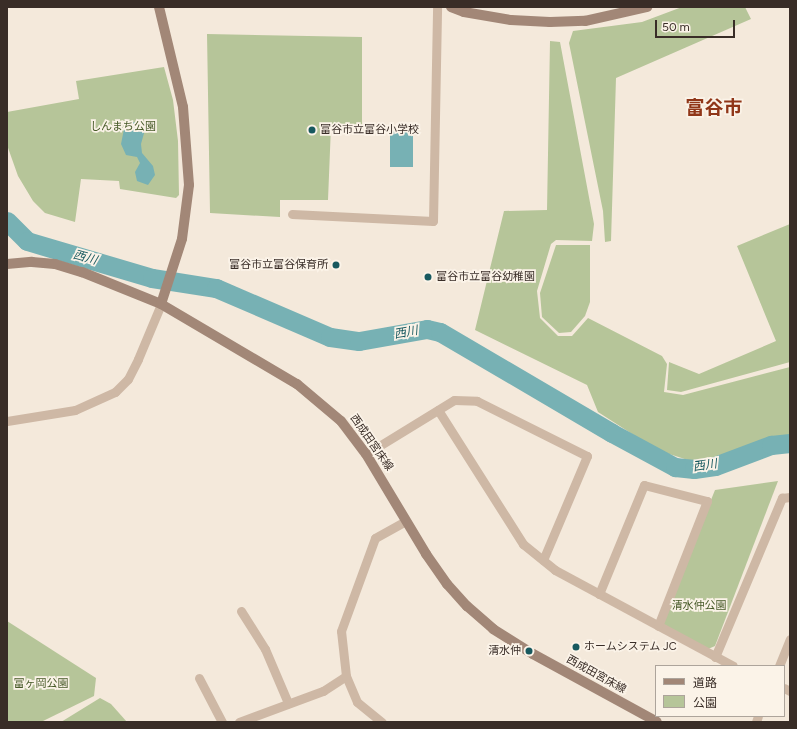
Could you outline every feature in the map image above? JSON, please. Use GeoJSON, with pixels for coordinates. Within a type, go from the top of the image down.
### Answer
{"type":"FeatureCollection","features":[{"type":"Feature","properties":{"kind":"main road"},"geometry":{"type":"LineString","coordinates":[[159,7],[183,107],[188,148],[187,210],[175,264],[161,304]]}},
{"type":"Feature","properties":{"kind":"main road"},"geometry":{"type":"LineString","coordinates":[[451,7],[464,12],[511,20],[550,22],[585,21],[648,7]]}},
{"type":"Feature","properties":{"kind":"main road","name":"西成田宮床線"},"geometry":{"type":"LineString","coordinates":[[7,264],[32,262],[55,264],[82,272],[161,304],[297,384],[341,421],[366,454],[446,584],[494,629],[533,654],[657,722]]}},
{"type":"Feature","properties":{"kind":"street"},"geometry":{"type":"LineString","coordinates":[[292,214],[432,221],[437,7]]}},
{"type":"Feature","properties":{"kind":"street"},"geometry":{"type":"LineString","coordinates":[[7,421],[75,410],[115,392],[128,379],[161,304]]}},
{"type":"Feature","properties":{"kind":"street"},"geometry":{"type":"LineString","coordinates":[[366,454],[454,400],[478,401],[587,456],[543,560]]}},
{"type":"Feature","properties":{"kind":"street"},"geometry":{"type":"LineString","coordinates":[[438,410],[512,529],[523,544],[543,560],[599,594],[731,665]]}},
{"type":"Feature","properties":{"kind":"street"},"geometry":{"type":"LineString","coordinates":[[599,594],[644,485],[707,500],[658,626]]}},
{"type":"Feature","properties":{"kind":"street"},"geometry":{"type":"LineString","coordinates":[[715,657],[782,498],[790,497]]}},
{"type":"Feature","properties":{"kind":"street"},"geometry":{"type":"LineString","coordinates":[[382,722],[371,719],[357,702],[346,676],[341,631],[375,538],[406,521]]}},
{"type":"Feature","properties":{"kind":"street"},"geometry":{"type":"LineString","coordinates":[[241,611],[265,649],[288,703]]}},
{"type":"Feature","properties":{"kind":"street"},"geometry":{"type":"LineString","coordinates":[[779,665],[790,639]]}},
{"type":"Feature","properties":{"kind":"street"},"geometry":{"type":"LineString","coordinates":[[239,722],[323,691],[346,676]]}},
{"type":"Feature","properties":{"kind":"street"},"geometry":{"type":"LineString","coordinates":[[199,678],[222,722]]}},
{"type":"Feature","properties":{"kind":"green space"},"geometry":{"type":"Polygon","coordinates":[[[682,7],[745,7],[751,19],[616,78],[611,241],[605,242],[603,211],[569,43],[573,31],[642,22],[682,7]]]}},
{"type":"Feature","properties":{"kind":"green space"},"geometry":{"type":"Polygon","coordinates":[[[207,34],[362,37],[362,125],[331,126],[328,200],[280,200],[280,217],[210,213],[207,34]]]}},
{"type":"Feature","properties":{"kind":"green space"},"geometry":{"type":"Polygon","coordinates":[[[550,41],[560,42],[594,224],[592,241],[556,240],[551,244],[537,291],[540,318],[558,336],[572,336],[588,318],[662,356],[667,364],[664,392],[683,395],[790,367],[790,437],[777,437],[732,455],[694,462],[657,450],[598,412],[587,385],[475,330],[504,211],[547,210],[550,41]]]}},
{"type":"Feature","properties":{"kind":"green space","name":"しんまち公園"},"geometry":{"type":"Polygon","coordinates":[[[164,67],[173,100],[178,141],[179,195],[176,198],[120,189],[119,181],[81,179],[75,222],[45,213],[33,201],[18,176],[7,145],[7,112],[79,99],[76,81],[164,67]]]}},
{"type":"Feature","properties":{"kind":"green space"},"geometry":{"type":"Polygon","coordinates":[[[790,224],[790,362],[681,392],[667,390],[669,362],[699,374],[776,341],[737,246],[790,224]]]}},
{"type":"Feature","properties":{"kind":"green space"},"geometry":{"type":"Polygon","coordinates":[[[556,245],[590,245],[590,302],[585,316],[571,332],[559,333],[542,317],[540,293],[556,245]]]}},
{"type":"Feature","properties":{"kind":"green space","name":"清水仲公園"},"geometry":{"type":"Polygon","coordinates":[[[778,481],[715,646],[708,649],[661,623],[715,490],[778,481]]]}},
{"type":"Feature","properties":{"kind":"green space","name":"富ヶ岡公園"},"geometry":{"type":"Polygon","coordinates":[[[7,621],[96,678],[94,696],[41,722],[7,722],[7,621]]]}},
{"type":"Feature","properties":{"kind":"green space"},"geometry":{"type":"Polygon","coordinates":[[[100,698],[111,704],[127,722],[61,722],[100,698]]]}},
{"type":"Feature","properties":{"kind":"water"},"geometry":{"type":"Polygon","coordinates":[[[141,121],[146,126],[141,144],[142,153],[153,166],[155,175],[148,185],[137,181],[135,172],[140,163],[137,157],[126,155],[121,144],[124,129],[134,122],[141,121]]]}},
{"type":"Feature","properties":{"kind":"water"},"geometry":{"type":"Polygon","coordinates":[[[390,127],[413,127],[413,167],[390,167],[390,127]]]}},
{"type":"Feature","properties":{"kind":"waterway","name":"西川"},"geometry":{"type":"LineString","coordinates":[[7,221],[27,241],[152,278],[216,288],[330,337],[359,341],[427,329],[440,332],[612,433],[675,467],[694,469],[715,466],[771,445],[790,443]]}},
{"type":"Feature","properties":{"kind":"place","name":"富谷市立富谷小学校"},"geometry":{"type":"Point","coordinates":[312,130]}},
{"type":"Feature","properties":{"kind":"place","name":"富谷市立富谷保育所"},"geometry":{"type":"Point","coordinates":[336,265]}},
{"type":"Feature","properties":{"kind":"place","name":"富谷市立富谷幼稚園"},"geometry":{"type":"Point","coordinates":[428,277]}},
{"type":"Feature","properties":{"kind":"place","name":"ホームシステム JC"},"geometry":{"type":"Point","coordinates":[576,647]}},
{"type":"Feature","properties":{"kind":"place","name":"清水仲"},"geometry":{"type":"Point","coordinates":[529,651]}},
{"type":"Feature","properties":{"kind":"district","name":"富谷市"},"geometry":{"type":"Point","coordinates":[714,108]}}]}
